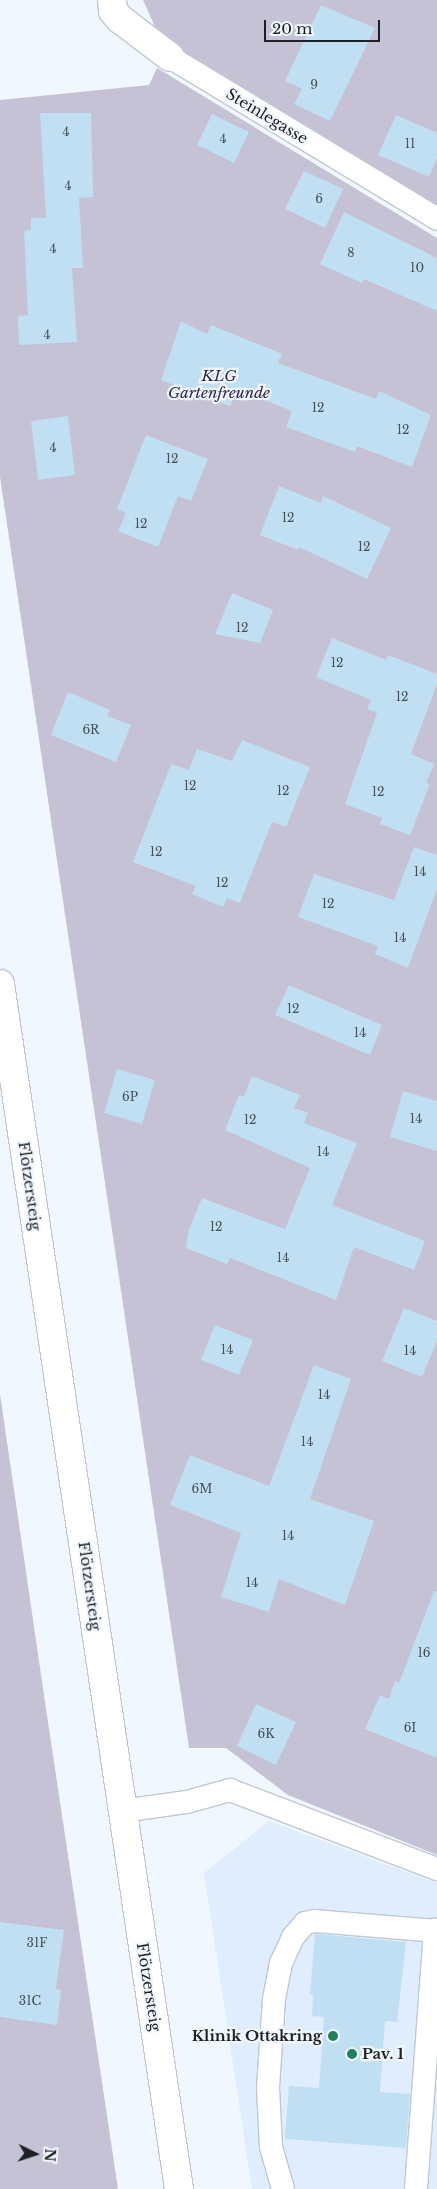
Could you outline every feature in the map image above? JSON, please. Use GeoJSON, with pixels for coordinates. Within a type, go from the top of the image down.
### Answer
{"type":"FeatureCollection","features":[{"type":"Feature","properties":{"kind":"main road","name":"Steinlegasse"},"geometry":{"type":"LineString","coordinates":[[112,0],[114,11],[120,19],[170,57]]}},
{"type":"Feature","properties":{"kind":"main road","name":"Flötzersteig"},"geometry":{"type":"LineString","coordinates":[[0,984],[179,2189]]}},
{"type":"Feature","properties":{"kind":"lane","name":"Steinlegasse"},"geometry":{"type":"LineString","coordinates":[[170,57],[437,219]]}},
{"type":"Feature","properties":{"kind":"lane"},"geometry":{"type":"LineString","coordinates":[[122,1810],[187,1802],[230,1790],[437,1869]]}},
{"type":"Feature","properties":{"kind":"lane"},"geometry":{"type":"LineString","coordinates":[[283,2189],[271,2147],[268,2087],[274,1999],[281,1963],[292,1937],[305,1923],[315,1921],[436,1930],[433,2019],[416,2189]]}},
{"type":"Feature","properties":{"kind":"shaded area","name":"Klinik Ottakring"},"geometry":{"type":"Polygon","coordinates":[[[269,1821],[437,1883],[437,2189],[252,2189],[204,1873],[269,1821]]]}},
{"type":"Feature","properties":{"kind":"green space"},"geometry":{"type":"Polygon","coordinates":[[[143,0],[437,0],[437,214],[173,48],[157,31],[143,0]]]}},
{"type":"Feature","properties":{"kind":"green space","name":"KLG Gartenfreunde"},"geometry":{"type":"Polygon","coordinates":[[[157,68],[437,238],[437,1855],[288,1795],[226,1748],[189,1748],[0,477],[0,100],[149,85],[157,68]]]}},
{"type":"Feature","properties":{"kind":"green space"},"geometry":{"type":"Polygon","coordinates":[[[0,1394],[45,1702],[118,2189],[0,2189],[0,1394]]]}},
{"type":"Feature","properties":{"kind":"building"},"geometry":{"type":"Polygon","coordinates":[[[321,5],[375,28],[330,121],[294,104],[302,89],[285,81],[321,5]]]}},
{"type":"Feature","properties":{"kind":"building"},"geometry":{"type":"Polygon","coordinates":[[[40,113],[91,113],[93,197],[79,198],[83,268],[72,268],[77,342],[19,345],[18,316],[28,315],[24,231],[31,230],[31,218],[46,218],[40,113]]]}},
{"type":"Feature","properties":{"kind":"building"},"geometry":{"type":"Polygon","coordinates":[[[212,114],[249,132],[234,163],[197,145],[212,114]]]}},
{"type":"Feature","properties":{"kind":"building"},"geometry":{"type":"Polygon","coordinates":[[[396,115],[437,133],[437,158],[429,177],[378,155],[396,115]]]}},
{"type":"Feature","properties":{"kind":"building"},"geometry":{"type":"Polygon","coordinates":[[[304,171],[343,189],[325,228],[285,209],[304,171]]]}},
{"type":"Feature","properties":{"kind":"building"},"geometry":{"type":"Polygon","coordinates":[[[344,212],[437,258],[437,311],[364,279],[362,283],[320,264],[344,212]]]}},
{"type":"Feature","properties":{"kind":"building"},"geometry":{"type":"Polygon","coordinates":[[[181,321],[207,334],[211,325],[282,354],[278,363],[376,399],[379,391],[431,415],[412,467],[357,446],[355,452],[286,427],[292,411],[237,389],[230,406],[161,380],[181,321]]]}},
{"type":"Feature","properties":{"kind":"building"},"geometry":{"type":"Polygon","coordinates":[[[68,416],[75,475],[38,480],[31,421],[68,416]]]}},
{"type":"Feature","properties":{"kind":"building"},"geometry":{"type":"Polygon","coordinates":[[[146,435],[208,459],[191,501],[178,496],[158,547],[118,531],[126,513],[117,509],[146,435]]]}},
{"type":"Feature","properties":{"kind":"building"},"geometry":{"type":"Polygon","coordinates":[[[279,486],[321,503],[323,496],[391,528],[367,579],[299,547],[298,550],[260,535],[279,486]]]}},
{"type":"Feature","properties":{"kind":"building"},"geometry":{"type":"Polygon","coordinates":[[[232,593],[273,610],[260,643],[215,634],[232,593]]]}},
{"type":"Feature","properties":{"kind":"building"},"geometry":{"type":"Polygon","coordinates":[[[332,638],[386,660],[388,655],[437,674],[437,684],[411,754],[434,764],[426,783],[430,784],[410,835],[380,824],[382,818],[345,804],[377,713],[367,709],[371,700],[316,677],[332,638]]]}},
{"type":"Feature","properties":{"kind":"building"},"geometry":{"type":"Polygon","coordinates":[[[68,692],[110,710],[107,716],[131,725],[116,762],[51,735],[68,692]]]}},
{"type":"Feature","properties":{"kind":"building"},"geometry":{"type":"Polygon","coordinates":[[[242,740],[310,767],[286,827],[272,822],[240,903],[227,898],[223,907],[192,894],[196,886],[133,862],[171,764],[189,770],[197,749],[232,761],[242,740]]]}},
{"type":"Feature","properties":{"kind":"building"},"geometry":{"type":"Polygon","coordinates":[[[414,847],[437,855],[437,889],[408,968],[375,954],[378,946],[298,917],[314,874],[394,900],[414,847]]]}},
{"type":"Feature","properties":{"kind":"building"},"geometry":{"type":"Polygon","coordinates":[[[289,985],[382,1025],[370,1055],[275,1015],[289,985]]]}},
{"type":"Feature","properties":{"kind":"building"},"geometry":{"type":"Polygon","coordinates":[[[117,1069],[155,1080],[142,1124],[104,1113],[117,1069]]]}},
{"type":"Feature","properties":{"kind":"building"},"geometry":{"type":"Polygon","coordinates":[[[252,1076],[300,1095],[294,1108],[308,1113],[304,1123],[357,1143],[332,1205],[425,1241],[414,1270],[354,1247],[336,1300],[230,1258],[227,1264],[186,1248],[188,1232],[202,1198],[285,1229],[310,1168],[225,1130],[239,1095],[244,1097],[252,1076]]]}},
{"type":"Feature","properties":{"kind":"building"},"geometry":{"type":"Polygon","coordinates":[[[403,1091],[437,1101],[437,1151],[390,1137],[403,1091]]]}},
{"type":"Feature","properties":{"kind":"building"},"geometry":{"type":"Polygon","coordinates":[[[404,1308],[437,1321],[437,1341],[422,1377],[382,1361],[404,1308]]]}},
{"type":"Feature","properties":{"kind":"building"},"geometry":{"type":"Polygon","coordinates":[[[215,1325],[253,1340],[239,1375],[201,1360],[215,1325]]]}},
{"type":"Feature","properties":{"kind":"building"},"geometry":{"type":"Polygon","coordinates":[[[314,1365],[351,1379],[310,1499],[374,1521],[345,1605],[279,1579],[269,1612],[221,1597],[241,1533],[170,1505],[190,1455],[269,1486],[314,1365]]]}},
{"type":"Feature","properties":{"kind":"building"},"geometry":{"type":"Polygon","coordinates":[[[434,1591],[437,1591],[437,1758],[365,1729],[380,1695],[389,1699],[395,1681],[399,1683],[434,1591]]]}},
{"type":"Feature","properties":{"kind":"building"},"geometry":{"type":"Polygon","coordinates":[[[256,1704],[296,1722],[276,1765],[237,1746],[256,1704]]]}},
{"type":"Feature","properties":{"kind":"building"},"geometry":{"type":"Polygon","coordinates":[[[0,1922],[64,1930],[56,1989],[61,1990],[57,2025],[0,2017],[0,1922]]]}},
{"type":"Feature","properties":{"kind":"building","name":"Pav. 1"},"geometry":{"type":"Polygon","coordinates":[[[315,1934],[406,1942],[397,2022],[385,2021],[380,2092],[410,2094],[406,2148],[285,2139],[289,2086],[319,2088],[324,2017],[312,2016],[313,1995],[310,1994],[315,1934]]]}},
{"type":"Feature","properties":{"kind":"place","name":"Klinik Ottakring"},"geometry":{"type":"Point","coordinates":[333,2036]}},
{"type":"Feature","properties":{"kind":"place","name":"Pav. 1"},"geometry":{"type":"Point","coordinates":[352,2054]}}]}
